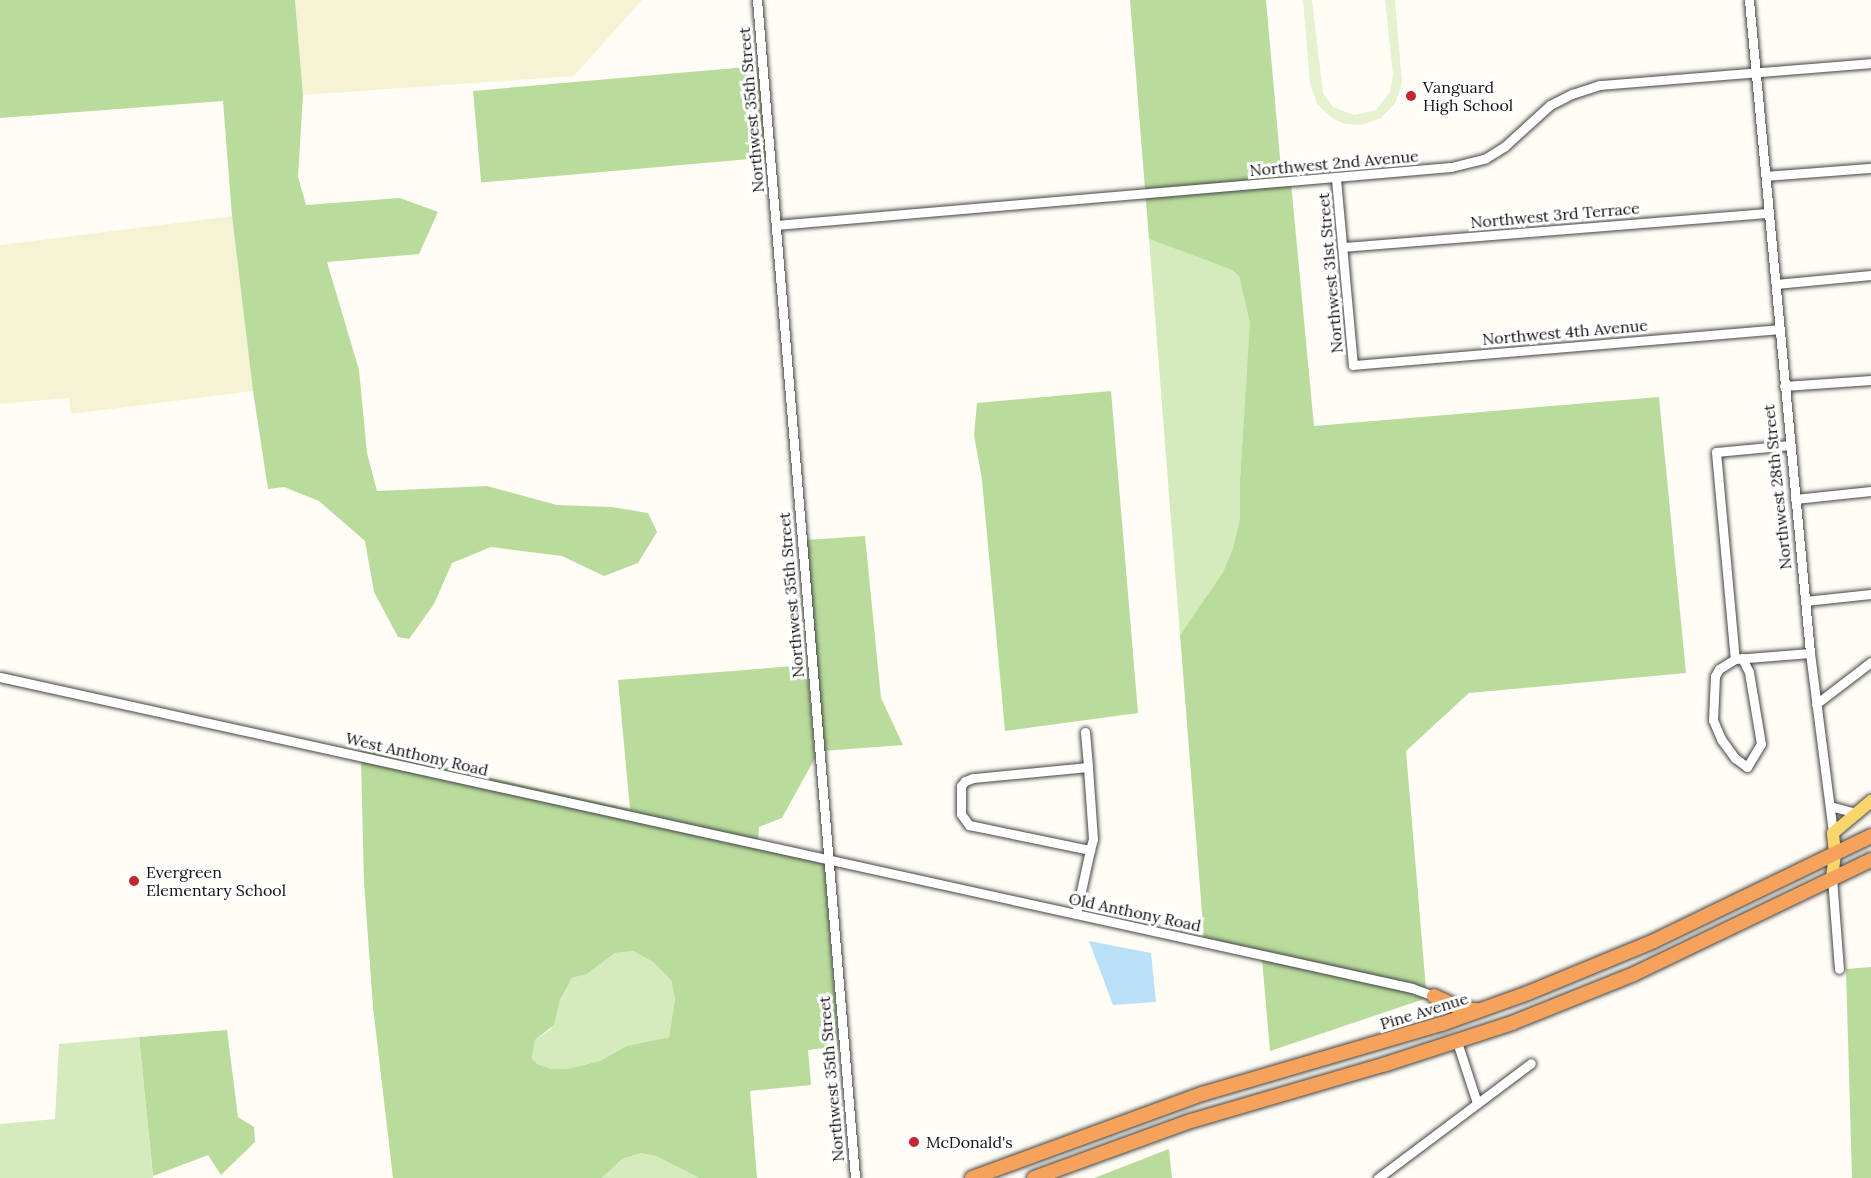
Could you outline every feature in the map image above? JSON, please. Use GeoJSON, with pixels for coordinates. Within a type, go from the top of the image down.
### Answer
{"type":"FeatureCollection","features":[{"type":"Feature","properties":{"kind":"highway","name":"Pine Avenue"},"geometry":{"type":"LineString","coordinates":[[972,1178],[1139,1116],[1483,1010],[1575,975],[1690,924],[1871,836]]}},
{"type":"Feature","properties":{"kind":"highway"},"geometry":{"type":"LineString","coordinates":[[1034,1178],[1202,1118],[1457,1042],[1512,1023],[1589,993],[1683,951],[1871,860]]}},
{"type":"Feature","properties":{"kind":"highway"},"geometry":{"type":"LineString","coordinates":[[1589,993],[1590,983],[1596,975],[1677,938],[1690,924]]}},
{"type":"Feature","properties":{"kind":"highway"},"geometry":{"type":"LineString","coordinates":[[1512,1023],[1521,1011],[1570,994],[1577,986],[1575,975]]}},
{"type":"Feature","properties":{"kind":"highway"},"geometry":{"type":"LineString","coordinates":[[1434,996],[1462,1009],[1483,1010]]}},
{"type":"Feature","properties":{"kind":"highway"},"geometry":{"type":"LineString","coordinates":[[1434,996],[1443,1008],[1442,1024]]}},
{"type":"Feature","properties":{"kind":"highway"},"geometry":{"type":"LineString","coordinates":[[1457,1042],[1458,1033],[1465,1023],[1483,1010]]}},
{"type":"Feature","properties":{"kind":"highway"},"geometry":{"type":"LineString","coordinates":[[1103,1153],[1130,1136],[1137,1126],[1139,1116]]}},
{"type":"Feature","properties":{"kind":"main road"},"geometry":{"type":"LineString","coordinates":[[1833,833],[1871,801]]}},
{"type":"Feature","properties":{"kind":"main road","name":"Northwest 28th Street"},"geometry":{"type":"LineString","coordinates":[[1832,878],[1835,852],[1833,833]]}},
{"type":"Feature","properties":{"kind":"street","name":"Northwest 28th Street"},"geometry":{"type":"LineString","coordinates":[[1749,0],[1810,653],[1833,833]]}},
{"type":"Feature","properties":{"kind":"street","name":"Northwest 35th Street"},"geometry":{"type":"LineString","coordinates":[[758,4],[855,1178]]}},
{"type":"Feature","properties":{"kind":"street","name":"Northwest 2nd Avenue"},"geometry":{"type":"LineString","coordinates":[[776,225],[1451,167],[1485,158],[1505,146],[1550,105],[1600,85],[1871,63]]}},
{"type":"Feature","properties":{"kind":"street"},"geometry":{"type":"LineString","coordinates":[[1766,176],[1871,168]]}},
{"type":"Feature","properties":{"kind":"street","name":"Northwest 31st Street"},"geometry":{"type":"LineString","coordinates":[[1336,178],[1353,365]]}},
{"type":"Feature","properties":{"kind":"street","name":"Northwest 3rd Terrace"},"geometry":{"type":"LineString","coordinates":[[1343,248],[1769,213]]}},
{"type":"Feature","properties":{"kind":"street"},"geometry":{"type":"LineString","coordinates":[[1776,284],[1871,275]]}},
{"type":"Feature","properties":{"kind":"street","name":"Northwest 4th Avenue"},"geometry":{"type":"LineString","coordinates":[[1353,365],[1779,329]]}},
{"type":"Feature","properties":{"kind":"street"},"geometry":{"type":"LineString","coordinates":[[1784,386],[1871,380]]}},
{"type":"Feature","properties":{"kind":"street"},"geometry":{"type":"LineString","coordinates":[[1790,445],[1716,452],[1738,659],[1749,672],[1761,744],[1747,767],[1736,758],[1721,739],[1713,720],[1715,676],[1719,669],[1738,659],[1810,653]]}},
{"type":"Feature","properties":{"kind":"street"},"geometry":{"type":"LineString","coordinates":[[1795,499],[1871,491]]}},
{"type":"Feature","properties":{"kind":"street"},"geometry":{"type":"LineString","coordinates":[[1805,601],[1871,594]]}},
{"type":"Feature","properties":{"kind":"street"},"geometry":{"type":"LineString","coordinates":[[1816,704],[1871,662]]}},
{"type":"Feature","properties":{"kind":"street","name":"West Anthony Road"},"geometry":{"type":"LineString","coordinates":[[0,676],[828,859]]}},
{"type":"Feature","properties":{"kind":"street"},"geometry":{"type":"LineString","coordinates":[[1076,914],[1093,828],[1085,732]]}},
{"type":"Feature","properties":{"kind":"street"},"geometry":{"type":"LineString","coordinates":[[1088,768],[972,778],[965,781],[960,792],[961,814],[969,825],[1090,850]]}},
{"type":"Feature","properties":{"kind":"street"},"geometry":{"type":"LineString","coordinates":[[1830,806],[1856,813]]}},
{"type":"Feature","properties":{"kind":"street","name":"Old Anthony Road"},"geometry":{"type":"LineString","coordinates":[[828,859],[1412,988],[1434,996]]}},
{"type":"Feature","properties":{"kind":"street","name":"Northwest 28th Street"},"geometry":{"type":"LineString","coordinates":[[1832,878],[1839,969]]}},
{"type":"Feature","properties":{"kind":"street"},"geometry":{"type":"LineString","coordinates":[[1457,1042],[1477,1103]]}},
{"type":"Feature","properties":{"kind":"street"},"geometry":{"type":"LineString","coordinates":[[1378,1178],[1531,1063]]}},
{"type":"Feature","properties":{"kind":"shaded area"},"geometry":{"type":"Polygon","coordinates":[[[295,0],[642,0],[574,76],[303,95],[295,0]]]}},
{"type":"Feature","properties":{"kind":"shaded area"},"geometry":{"type":"Polygon","coordinates":[[[232,216],[253,391],[71,414],[69,398],[0,404],[0,245],[232,216]]]}},
{"type":"Feature","properties":{"kind":"green space"},"geometry":{"type":"Polygon","coordinates":[[[0,0],[295,0],[303,95],[298,177],[306,205],[400,198],[438,212],[419,254],[327,262],[359,370],[367,453],[377,491],[487,486],[557,505],[612,507],[648,513],[657,532],[638,563],[604,576],[562,556],[491,547],[452,563],[434,604],[409,639],[398,637],[374,592],[365,541],[319,501],[284,487],[268,489],[253,391],[232,216],[223,101],[0,118],[0,0]]]}},
{"type":"Feature","properties":{"kind":"green space"},"geometry":{"type":"Polygon","coordinates":[[[1130,0],[1266,0],[1281,169],[1290,172],[1314,426],[1659,397],[1686,673],[1469,693],[1406,751],[1426,989],[1204,938],[1180,635],[1223,572],[1233,548],[1240,518],[1240,479],[1250,323],[1239,276],[1232,270],[1149,239],[1130,0]]]}},
{"type":"Feature","properties":{"kind":"green space"},"geometry":{"type":"Polygon","coordinates":[[[1303,0],[1312,0],[1323,93],[1333,107],[1354,115],[1376,110],[1390,92],[1393,75],[1385,0],[1395,0],[1402,82],[1396,102],[1381,118],[1361,125],[1346,124],[1333,119],[1317,104],[1310,83],[1303,0]]]}},
{"type":"Feature","properties":{"kind":"green space"},"geometry":{"type":"Polygon","coordinates":[[[758,66],[766,158],[481,183],[473,91],[758,66]]]}},
{"type":"Feature","properties":{"kind":"green space"},"geometry":{"type":"Polygon","coordinates":[[[1149,239],[1232,270],[1239,276],[1251,323],[1240,479],[1240,518],[1233,548],[1223,572],[1180,635],[1149,239]]]}},
{"type":"Feature","properties":{"kind":"green space"},"geometry":{"type":"Polygon","coordinates":[[[1111,391],[1138,713],[1005,731],[982,480],[974,435],[977,403],[1111,391]]]}},
{"type":"Feature","properties":{"kind":"green space"},"geometry":{"type":"Polygon","coordinates":[[[865,536],[881,698],[903,745],[823,751],[806,540],[865,536]]]}},
{"type":"Feature","properties":{"kind":"green space"},"geometry":{"type":"Polygon","coordinates":[[[807,665],[815,758],[782,818],[759,827],[758,840],[361,753],[360,749],[630,809],[618,680],[807,665]]]}},
{"type":"Feature","properties":{"kind":"green space"},"geometry":{"type":"Polygon","coordinates":[[[361,761],[824,862],[839,1046],[808,1050],[811,1085],[750,1091],[757,1178],[699,1178],[656,1156],[641,1153],[622,1159],[602,1178],[393,1178],[373,1007],[364,882],[361,761]],[[633,951],[615,953],[587,974],[572,978],[560,1000],[554,1025],[535,1040],[532,1058],[537,1064],[552,1069],[567,1069],[600,1061],[627,1046],[669,1037],[675,999],[671,980],[653,962],[633,951]]]}},
{"type":"Feature","properties":{"kind":"green space"},"geometry":{"type":"Polygon","coordinates":[[[633,951],[653,962],[671,980],[675,999],[669,1037],[628,1046],[600,1061],[567,1069],[552,1069],[537,1064],[532,1058],[535,1040],[551,1029],[560,1000],[572,978],[587,974],[615,953],[633,951]]]}},
{"type":"Feature","properties":{"kind":"green space"},"geometry":{"type":"Polygon","coordinates":[[[1262,959],[1411,992],[1427,998],[1270,1051],[1262,959]]]}},
{"type":"Feature","properties":{"kind":"green space"},"geometry":{"type":"Polygon","coordinates":[[[1871,967],[1871,1178],[1852,1178],[1846,969],[1871,967]]]}},
{"type":"Feature","properties":{"kind":"green space"},"geometry":{"type":"Polygon","coordinates":[[[227,1030],[238,1117],[254,1127],[255,1142],[221,1175],[208,1155],[153,1176],[139,1037],[227,1030]]]}},
{"type":"Feature","properties":{"kind":"green space"},"geometry":{"type":"Polygon","coordinates":[[[139,1037],[153,1178],[0,1178],[0,1124],[55,1119],[59,1044],[139,1037]]]}},
{"type":"Feature","properties":{"kind":"green space"},"geometry":{"type":"Polygon","coordinates":[[[1169,1149],[1172,1178],[1094,1178],[1169,1149]]]}},
{"type":"Feature","properties":{"kind":"green space"},"geometry":{"type":"Polygon","coordinates":[[[641,1153],[656,1156],[699,1178],[602,1178],[622,1159],[641,1153]]]}},
{"type":"Feature","properties":{"kind":"water"},"geometry":{"type":"Polygon","coordinates":[[[1089,941],[1151,953],[1156,1002],[1113,1005],[1089,941]]]}},
{"type":"Feature","properties":{"kind":"place","name":"Vanguard High School"},"geometry":{"type":"Point","coordinates":[1411,96]}},
{"type":"Feature","properties":{"kind":"place","name":"Evergreen Elementary School"},"geometry":{"type":"Point","coordinates":[134,881]}},
{"type":"Feature","properties":{"kind":"place","name":"McDonald's"},"geometry":{"type":"Point","coordinates":[914,1142]}}]}
